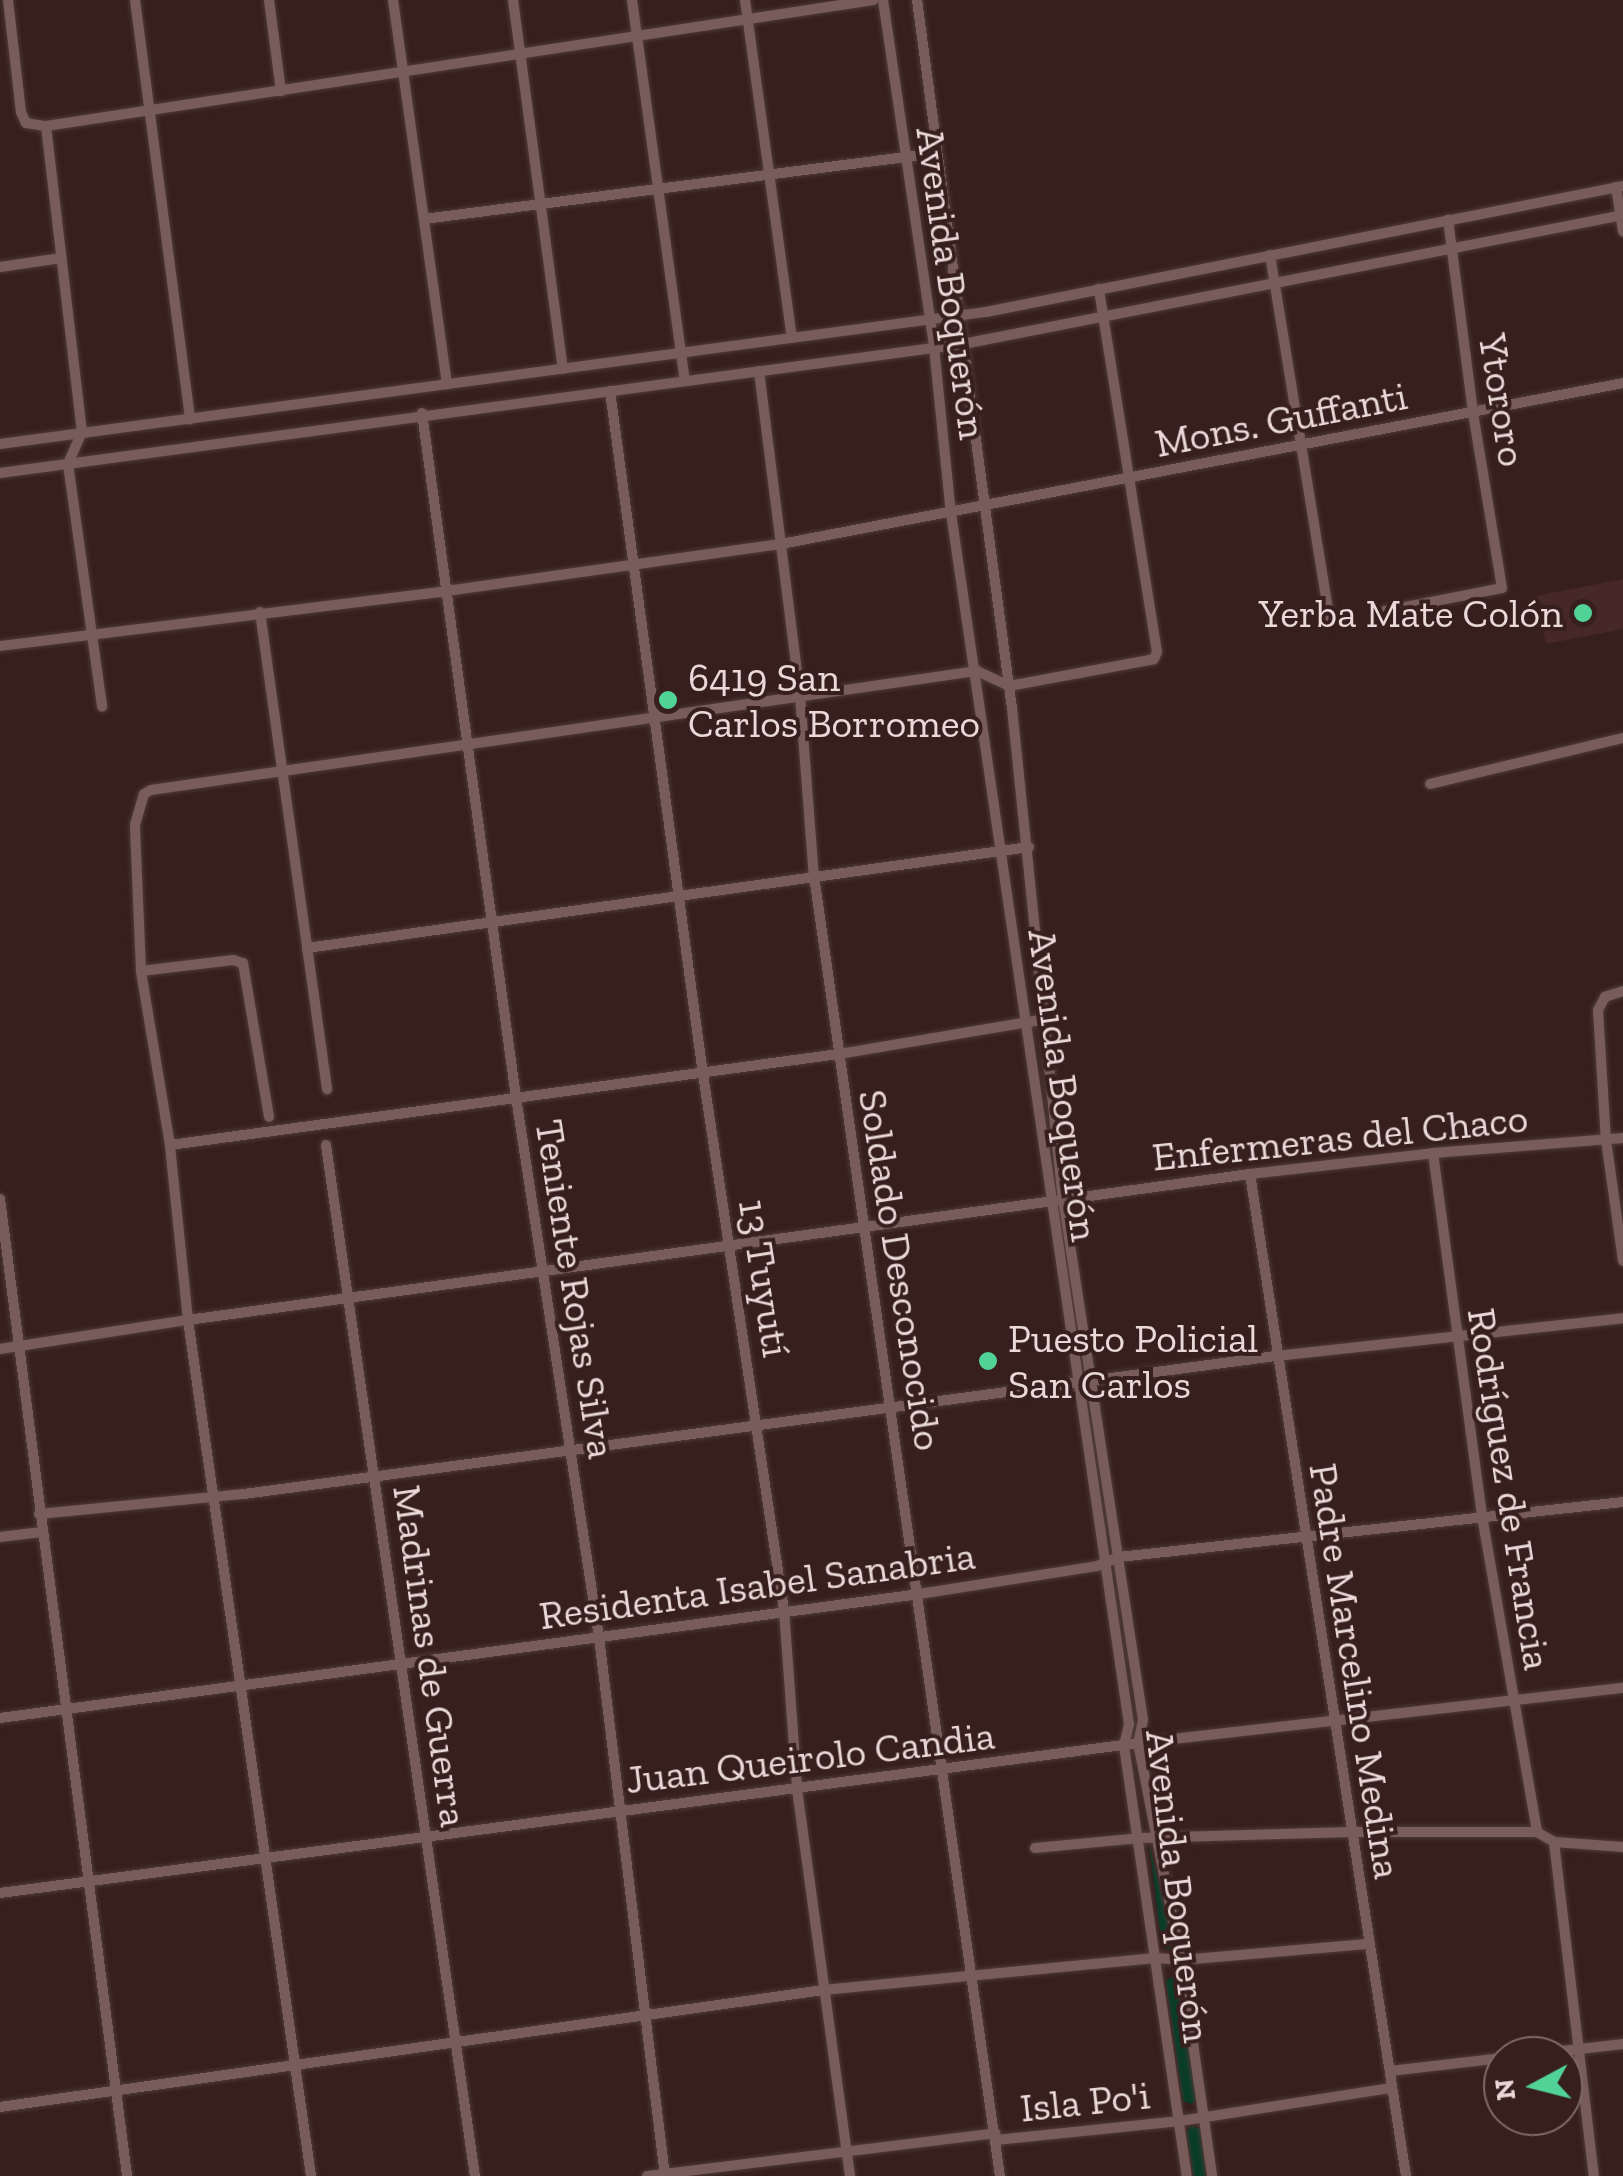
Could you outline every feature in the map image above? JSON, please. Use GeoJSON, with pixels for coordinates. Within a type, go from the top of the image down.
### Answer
{"type":"FeatureCollection","features":[{"type":"Feature","properties":{"kind":"street"},"geometry":{"type":"LineString","coordinates":[[8,0],[21,112],[26,123],[46,126],[873,0]]}},
{"type":"Feature","properties":{"kind":"street"},"geometry":{"type":"LineString","coordinates":[[135,0],[190,418]]}},
{"type":"Feature","properties":{"kind":"street"},"geometry":{"type":"LineString","coordinates":[[269,0],[281,91]]}},
{"type":"Feature","properties":{"kind":"street"},"geometry":{"type":"LineString","coordinates":[[393,0],[446,384]]}},
{"type":"Feature","properties":{"kind":"street"},"geometry":{"type":"LineString","coordinates":[[514,0],[563,368]]}},
{"type":"Feature","properties":{"kind":"street"},"geometry":{"type":"LineString","coordinates":[[632,0],[685,380]]}},
{"type":"Feature","properties":{"kind":"street"},"geometry":{"type":"LineString","coordinates":[[745,0],[792,338]]}},
{"type":"Feature","properties":{"kind":"street","name":"Avenida Boquerón"},"geometry":{"type":"LineString","coordinates":[[883,0],[934,347],[951,513],[1129,1724],[1124,1746],[1187,2176]]}},
{"type":"Feature","properties":{"kind":"street","name":"Avenida Boquerón"},"geometry":{"type":"LineString","coordinates":[[917,0],[1009,686],[1063,1199],[1144,1720],[1138,1743],[1181,1960],[1212,2176]]}},
{"type":"Feature","properties":{"kind":"street"},"geometry":{"type":"LineString","coordinates":[[46,126],[81,433],[68,464],[102,707]]}},
{"type":"Feature","properties":{"kind":"street"},"geometry":{"type":"LineString","coordinates":[[424,220],[938,153]]}},
{"type":"Feature","properties":{"kind":"street"},"geometry":{"type":"LineString","coordinates":[[0,444],[960,316],[1619,186],[1623,231]]}},
{"type":"Feature","properties":{"kind":"street"},"geometry":{"type":"LineString","coordinates":[[0,473],[422,413],[963,344],[1622,215]]}},
{"type":"Feature","properties":{"kind":"street","name":"Ytororo"},"geometry":{"type":"LineString","coordinates":[[1386,611],[1502,588],[1472,412],[1448,220]]}},
{"type":"Feature","properties":{"kind":"street"},"geometry":{"type":"LineString","coordinates":[[1270,255],[1298,446],[1330,622]]}},
{"type":"Feature","properties":{"kind":"street"},"geometry":{"type":"LineString","coordinates":[[0,267],[61,258]]}},
{"type":"Feature","properties":{"kind":"street"},"geometry":{"type":"LineString","coordinates":[[311,2176],[188,1320],[170,1145],[141,971],[135,825],[144,794],[283,768],[977,671],[1009,686],[1154,660],[1157,652],[1099,289]]}},
{"type":"Feature","properties":{"kind":"street","name":"Soldado Desconocido"},"geometry":{"type":"LineString","coordinates":[[759,370],[800,696],[814,876],[945,1770],[1000,2176]]}},
{"type":"Feature","properties":{"kind":"street","name":"Mons. Guffanti"},"geometry":{"type":"LineString","coordinates":[[0,646],[446,591],[782,544],[1623,383]]}},
{"type":"Feature","properties":{"kind":"street","name":"13 Tuyutí"},"geometry":{"type":"LineString","coordinates":[[610,391],[703,1074],[759,1424],[784,1610],[797,1789],[850,2176]]}},
{"type":"Feature","properties":{"kind":"street","name":"Teniente Rojas Silva"},"geometry":{"type":"LineString","coordinates":[[422,413],[490,920],[599,1636],[665,2175]]}},
{"type":"Feature","properties":{"kind":"street"},"geometry":{"type":"LineString","coordinates":[[260,612],[328,1089]]}},
{"type":"Feature","properties":{"kind":"street"},"geometry":{"type":"LineString","coordinates":[[1430,784],[1623,738]]}},
{"type":"Feature","properties":{"kind":"street"},"geometry":{"type":"LineString","coordinates":[[307,948],[1028,848]]}},
{"type":"Feature","properties":{"kind":"street"},"geometry":{"type":"LineString","coordinates":[[141,971],[233,960],[243,963],[269,1117]]}},
{"type":"Feature","properties":{"kind":"street"},"geometry":{"type":"LineString","coordinates":[[1623,991],[1605,996],[1598,1010],[1606,1140],[1623,1261]]}},
{"type":"Feature","properties":{"kind":"street"},"geometry":{"type":"LineString","coordinates":[[170,1145],[703,1074],[1047,1019]]}},
{"type":"Feature","properties":{"kind":"street","name":"Enfermeras del Chaco"},"geometry":{"type":"LineString","coordinates":[[0,1349],[1250,1174],[1432,1153],[1623,1138]]}},
{"type":"Feature","properties":{"kind":"street","name":"Madrinas de Guerra"},"geometry":{"type":"LineString","coordinates":[[326,1145],[475,2176]]}},
{"type":"Feature","properties":{"kind":"street","name":"Rodríguez de Francia"},"geometry":{"type":"LineString","coordinates":[[1432,1153],[1482,1516],[1538,1832]]}},
{"type":"Feature","properties":{"kind":"street","name":"Padre Marcelino Medina"},"geometry":{"type":"LineString","coordinates":[[1250,1174],[1332,1722],[1406,2176]]}},
{"type":"Feature","properties":{"kind":"street"},"geometry":{"type":"LineString","coordinates":[[0,1199],[127,2176]]}},
{"type":"Feature","properties":{"kind":"street"},"geometry":{"type":"LineString","coordinates":[[39,1514],[216,1497],[572,1453],[892,1405],[1276,1356],[1623,1318]]}},
{"type":"Feature","properties":{"kind":"street","name":"Residenta Isabel Sanabria"},"geometry":{"type":"LineString","coordinates":[[0,1718],[919,1594],[1104,1563],[1119,1557],[1623,1502]]}},
{"type":"Feature","properties":{"kind":"street"},"geometry":{"type":"LineString","coordinates":[[0,1538],[42,1532]]}},
{"type":"Feature","properties":{"kind":"street","name":"Juan Queirolo Candia"},"geometry":{"type":"LineString","coordinates":[[0,1894],[1138,1743],[1623,1688]]}},
{"type":"Feature","properties":{"kind":"street"},"geometry":{"type":"LineString","coordinates":[[1035,1848],[1140,1838],[1352,1832],[1538,1832],[1554,1842],[1623,1846]]}},
{"type":"Feature","properties":{"kind":"street"},"geometry":{"type":"LineString","coordinates":[[1554,1842],[1577,2036]]}},
{"type":"Feature","properties":{"kind":"street"},"geometry":{"type":"LineString","coordinates":[[0,2107],[644,2012],[824,1990],[1155,1958],[1181,1960],[1368,1944]]}},
{"type":"Feature","properties":{"kind":"street"},"geometry":{"type":"LineString","coordinates":[[1583,2049],[1623,2044]]}},
{"type":"Feature","properties":{"kind":"street"},"geometry":{"type":"LineString","coordinates":[[1390,2071],[1483,2060]]}},
{"type":"Feature","properties":{"kind":"street"},"geometry":{"type":"LineString","coordinates":[[1583,2083],[1594,2176]]}},
{"type":"Feature","properties":{"kind":"street"},"geometry":{"type":"LineString","coordinates":[[1204,2116],[1391,2088]]}},
{"type":"Feature","properties":{"kind":"street","name":"Isla Po'i"},"geometry":{"type":"LineString","coordinates":[[646,2176],[846,2151],[1204,2116]]}},
{"type":"Feature","properties":{"kind":"shaded area"},"geometry":{"type":"Polygon","coordinates":[[[1623,579],[1623,629],[1546,644],[1536,596],[1623,579]]]}},
{"type":"Feature","properties":{"kind":"green space"},"geometry":{"type":"Polygon","coordinates":[[[1149,1843],[1174,1945],[1170,1950],[1162,1947],[1149,1843]]]}},
{"type":"Feature","properties":{"kind":"green space"},"geometry":{"type":"Polygon","coordinates":[[[1173,1976],[1178,1980],[1196,2099],[1192,2104],[1183,2101],[1166,1981],[1173,1976]]]}},
{"type":"Feature","properties":{"kind":"green space"},"geometry":{"type":"Polygon","coordinates":[[[1191,2126],[1200,2129],[1206,2176],[1193,2176],[1187,2131],[1191,2126]]]}},
{"type":"Feature","properties":{"kind":"place","name":"Yerba Mate Colón"},"geometry":{"type":"Point","coordinates":[1583,613]}},
{"type":"Feature","properties":{"kind":"place","name":"6419 San Carlos Borromeo"},"geometry":{"type":"Point","coordinates":[668,700]}},
{"type":"Feature","properties":{"kind":"place","name":"Puesto Policial San Carlos"},"geometry":{"type":"Point","coordinates":[988,1361]}}]}
